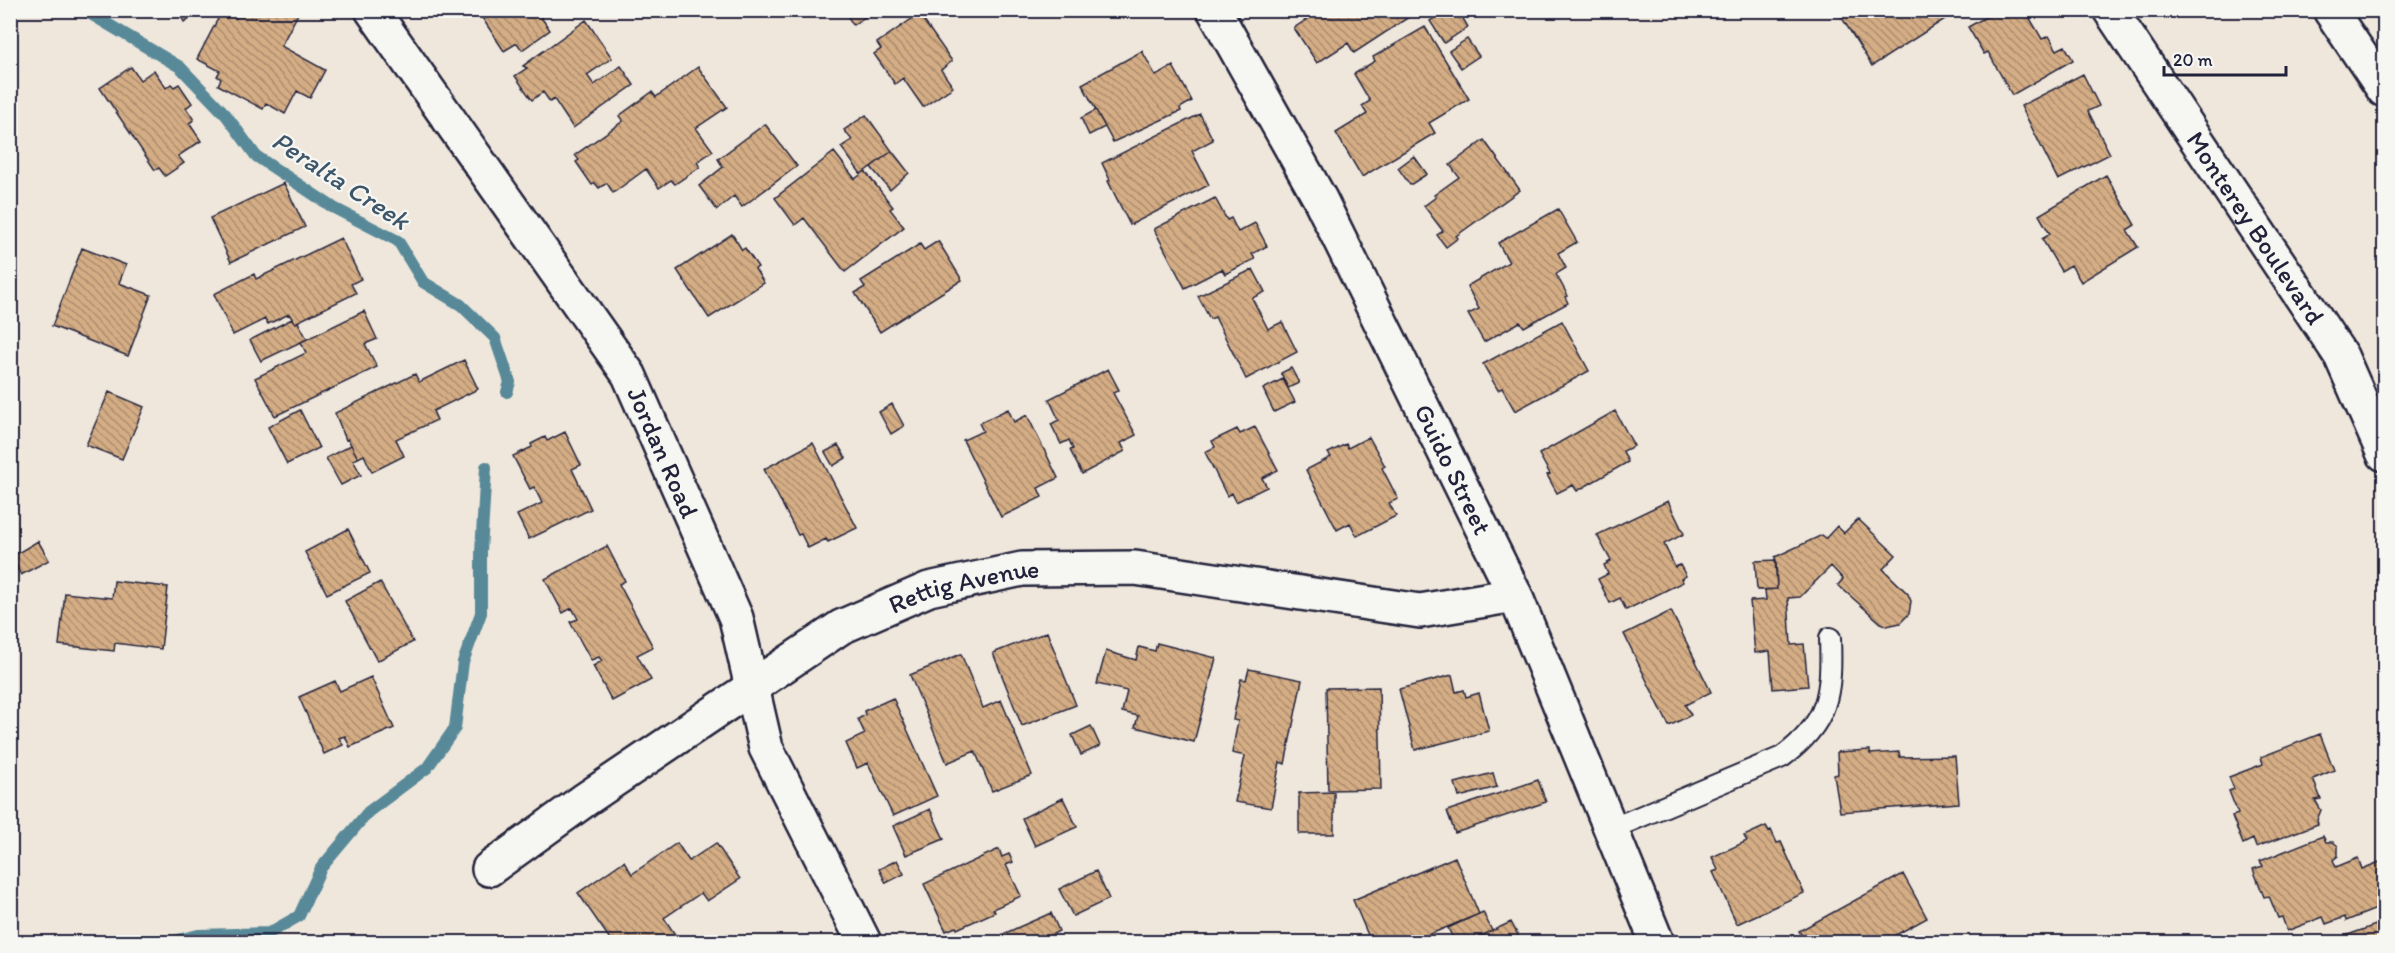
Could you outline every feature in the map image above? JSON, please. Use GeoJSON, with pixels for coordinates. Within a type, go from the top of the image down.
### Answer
{"type":"FeatureCollection","features":[{"type":"Feature","properties":{"kind":"main road","name":"Jordan Road"},"geometry":{"type":"LineString","coordinates":[[372,10],[629,375],[736,618],[766,748],[864,942]]}},
{"type":"Feature","properties":{"kind":"main road","name":"Guido Street"},"geometry":{"type":"LineString","coordinates":[[1214,10],[1320,200],[1515,595],[1657,942]]}},
{"type":"Feature","properties":{"kind":"main road","name":"Monterey Boulevard"},"geometry":{"type":"LineString","coordinates":[[2110,10],[2341,356],[2385,454]]}},
{"type":"Feature","properties":{"kind":"main road"},"geometry":{"type":"LineString","coordinates":[[2330,10],[2385,90]]}},
{"type":"Feature","properties":{"kind":"main road","name":"Rettig Avenue"},"geometry":{"type":"LineString","coordinates":[[489,869],[586,799],[842,627],[928,589],[1022,569],[1136,568],[1420,611],[1515,595]]}},
{"type":"Feature","properties":{"kind":"lane"},"geometry":{"type":"LineString","coordinates":[[1611,830],[1782,757],[1803,742],[1815,726],[1830,690],[1830,638]]}},
{"type":"Feature","properties":{"kind":"building"},"geometry":{"type":"Polygon","coordinates":[[[178,10],[203,10],[184,22],[178,10]]]}},
{"type":"Feature","properties":{"kind":"building"},"geometry":{"type":"Polygon","coordinates":[[[240,10],[296,10],[299,12],[281,46],[325,70],[310,98],[297,91],[285,114],[266,103],[263,109],[218,85],[221,79],[217,76],[220,71],[197,59],[222,11],[236,18],[240,10]]]}},
{"type":"Feature","properties":{"kind":"building"},"geometry":{"type":"Polygon","coordinates":[[[477,10],[536,10],[550,30],[522,50],[517,43],[504,51],[477,10]]]}},
{"type":"Feature","properties":{"kind":"building"},"geometry":{"type":"Polygon","coordinates":[[[844,10],[875,10],[853,25],[844,10]]]}},
{"type":"Feature","properties":{"kind":"building"},"geometry":{"type":"Polygon","coordinates":[[[1321,10],[1409,10],[1412,15],[1354,53],[1348,43],[1317,63],[1294,28],[1321,10]]]}},
{"type":"Feature","properties":{"kind":"building"},"geometry":{"type":"Polygon","coordinates":[[[1446,10],[1458,10],[1468,27],[1444,43],[1430,21],[1446,10]]]}},
{"type":"Feature","properties":{"kind":"building"},"geometry":{"type":"Polygon","coordinates":[[[1837,10],[1959,10],[1872,66],[1837,10]]]}},
{"type":"Feature","properties":{"kind":"building"},"geometry":{"type":"Polygon","coordinates":[[[1998,10],[2005,18],[2018,10],[2025,10],[2042,39],[2049,36],[2057,50],[2065,46],[2073,60],[2012,95],[1988,52],[1984,54],[1968,27],[1998,10]]]}},
{"type":"Feature","properties":{"kind":"building"},"geometry":{"type":"Polygon","coordinates":[[[919,14],[952,61],[941,70],[953,87],[923,107],[903,78],[895,84],[874,54],[881,49],[877,43],[919,14]]]}},
{"type":"Feature","properties":{"kind":"building"},"geometry":{"type":"Polygon","coordinates":[[[586,20],[612,58],[587,75],[594,85],[621,66],[634,85],[573,128],[554,99],[550,102],[543,92],[532,100],[515,76],[527,68],[523,66],[586,20]]]}},
{"type":"Feature","properties":{"kind":"building"},"geometry":{"type":"Polygon","coordinates":[[[1425,27],[1469,99],[1429,123],[1435,133],[1362,177],[1336,133],[1367,114],[1362,106],[1370,101],[1354,74],[1375,61],[1373,57],[1425,27]]]}},
{"type":"Feature","properties":{"kind":"building"},"geometry":{"type":"Polygon","coordinates":[[[1467,39],[1479,56],[1461,68],[1449,51],[1467,39]]]}},
{"type":"Feature","properties":{"kind":"building"},"geometry":{"type":"Polygon","coordinates":[[[1142,51],[1156,76],[1173,66],[1192,101],[1180,108],[1181,111],[1113,142],[1082,84],[1142,51]]]}},
{"type":"Feature","properties":{"kind":"building"},"geometry":{"type":"Polygon","coordinates":[[[131,67],[140,80],[154,70],[166,88],[171,84],[174,87],[179,84],[192,103],[186,108],[194,120],[189,123],[201,141],[178,156],[184,163],[165,176],[159,168],[155,170],[100,88],[131,67]]]}},
{"type":"Feature","properties":{"kind":"building"},"geometry":{"type":"Polygon","coordinates":[[[698,67],[727,107],[696,128],[713,151],[697,162],[700,167],[675,184],[671,180],[659,188],[646,169],[613,193],[607,183],[599,188],[595,183],[592,185],[576,162],[579,160],[575,155],[623,121],[619,116],[652,92],[656,97],[698,67]]]}},
{"type":"Feature","properties":{"kind":"building"},"geometry":{"type":"Polygon","coordinates":[[[2083,74],[2099,106],[2088,111],[2110,154],[2058,180],[2021,106],[2083,74]]]}},
{"type":"Feature","properties":{"kind":"building"},"geometry":{"type":"Polygon","coordinates":[[[1096,110],[1105,127],[1089,135],[1081,118],[1096,110]]]}},
{"type":"Feature","properties":{"kind":"building"},"geometry":{"type":"Polygon","coordinates":[[[1200,114],[1213,140],[1192,151],[1209,185],[1130,225],[1108,181],[1110,180],[1102,163],[1200,114]]]}},
{"type":"Feature","properties":{"kind":"building"},"geometry":{"type":"Polygon","coordinates":[[[866,115],[892,151],[861,174],[841,147],[852,140],[844,130],[866,115]]]}},
{"type":"Feature","properties":{"kind":"building"},"geometry":{"type":"Polygon","coordinates":[[[765,124],[797,166],[742,207],[734,196],[717,210],[699,186],[723,167],[718,159],[765,124]]]}},
{"type":"Feature","properties":{"kind":"building"},"geometry":{"type":"Polygon","coordinates":[[[1484,140],[1520,190],[1456,236],[1458,238],[1446,247],[1437,235],[1443,231],[1424,206],[1436,197],[1434,195],[1459,177],[1450,165],[1484,140]]]}},
{"type":"Feature","properties":{"kind":"building"},"geometry":{"type":"Polygon","coordinates":[[[892,151],[909,173],[890,190],[871,167],[892,151]]]}},
{"type":"Feature","properties":{"kind":"building"},"geometry":{"type":"Polygon","coordinates":[[[834,152],[855,179],[865,171],[893,207],[890,209],[904,227],[845,272],[804,218],[795,225],[775,198],[834,152]]]}},
{"type":"Feature","properties":{"kind":"building"},"geometry":{"type":"Polygon","coordinates":[[[1414,156],[1427,174],[1410,185],[1398,168],[1414,156]]]}},
{"type":"Feature","properties":{"kind":"building"},"geometry":{"type":"Polygon","coordinates":[[[2106,175],[2135,225],[2127,230],[2138,247],[2081,282],[2071,265],[2061,271],[2042,239],[2050,234],[2039,215],[2106,175]]]}},
{"type":"Feature","properties":{"kind":"building"},"geometry":{"type":"Polygon","coordinates":[[[284,183],[305,227],[231,262],[210,218],[284,183]]]}},
{"type":"Feature","properties":{"kind":"building"},"geometry":{"type":"Polygon","coordinates":[[[1215,198],[1227,220],[1231,218],[1238,232],[1255,223],[1267,246],[1252,254],[1255,259],[1225,274],[1222,269],[1185,288],[1154,229],[1215,198]]]}},
{"type":"Feature","properties":{"kind":"building"},"geometry":{"type":"Polygon","coordinates":[[[1558,209],[1577,242],[1558,253],[1566,268],[1556,274],[1568,296],[1565,297],[1568,303],[1524,327],[1520,322],[1484,342],[1468,314],[1479,309],[1467,286],[1509,262],[1498,243],[1558,209]]]}},
{"type":"Feature","properties":{"kind":"building"},"geometry":{"type":"Polygon","coordinates":[[[732,234],[742,250],[745,248],[758,267],[755,269],[764,283],[709,318],[677,270],[732,234]]]}},
{"type":"Feature","properties":{"kind":"building"},"geometry":{"type":"Polygon","coordinates":[[[341,238],[361,279],[351,284],[356,293],[295,323],[289,314],[268,324],[265,319],[233,335],[214,294],[254,274],[256,279],[341,238]]]}},
{"type":"Feature","properties":{"kind":"building"},"geometry":{"type":"Polygon","coordinates":[[[938,241],[962,280],[880,332],[855,293],[865,287],[861,281],[920,244],[924,250],[938,241]]]}},
{"type":"Feature","properties":{"kind":"building"},"geometry":{"type":"Polygon","coordinates":[[[82,248],[126,265],[119,283],[151,295],[128,356],[52,326],[82,248]]]}},
{"type":"Feature","properties":{"kind":"building"},"geometry":{"type":"Polygon","coordinates":[[[1253,269],[1265,292],[1252,298],[1268,329],[1282,322],[1297,352],[1246,379],[1215,317],[1210,319],[1198,296],[1253,269]]]}},
{"type":"Feature","properties":{"kind":"building"},"geometry":{"type":"Polygon","coordinates":[[[364,311],[377,339],[365,344],[377,367],[275,416],[255,378],[306,353],[301,342],[364,311]]]}},
{"type":"Feature","properties":{"kind":"building"},"geometry":{"type":"Polygon","coordinates":[[[292,319],[295,323],[298,322],[307,339],[261,361],[250,340],[292,319]]]}},
{"type":"Feature","properties":{"kind":"building"},"geometry":{"type":"Polygon","coordinates":[[[1562,321],[1589,371],[1515,411],[1502,388],[1498,390],[1483,364],[1562,321]]]}},
{"type":"Feature","properties":{"kind":"building"},"geometry":{"type":"Polygon","coordinates":[[[464,360],[478,389],[433,411],[437,420],[396,439],[404,456],[372,472],[364,455],[358,458],[348,439],[346,440],[335,413],[415,374],[419,382],[464,360]]]}},
{"type":"Feature","properties":{"kind":"building"},"geometry":{"type":"Polygon","coordinates":[[[1291,368],[1299,383],[1288,388],[1281,373],[1291,368]]]}},
{"type":"Feature","properties":{"kind":"building"},"geometry":{"type":"Polygon","coordinates":[[[1108,369],[1119,390],[1113,393],[1136,435],[1121,443],[1125,451],[1082,474],[1070,450],[1073,449],[1069,440],[1061,444],[1051,424],[1059,420],[1049,399],[1108,369]]]}},
{"type":"Feature","properties":{"kind":"building"},"geometry":{"type":"Polygon","coordinates":[[[1283,379],[1295,402],[1274,412],[1263,389],[1283,379]]]}},
{"type":"Feature","properties":{"kind":"building"},"geometry":{"type":"Polygon","coordinates":[[[109,392],[144,407],[122,459],[86,445],[109,392]]]}},
{"type":"Feature","properties":{"kind":"building"},"geometry":{"type":"Polygon","coordinates":[[[892,404],[904,426],[891,434],[879,412],[892,404]]]}},
{"type":"Feature","properties":{"kind":"building"},"geometry":{"type":"Polygon","coordinates":[[[1008,409],[1014,422],[1027,415],[1058,478],[1038,488],[1042,497],[1001,517],[963,440],[983,431],[979,423],[1008,409]]]}},
{"type":"Feature","properties":{"kind":"building"},"geometry":{"type":"Polygon","coordinates":[[[300,410],[319,448],[287,464],[268,427],[300,410]]]}},
{"type":"Feature","properties":{"kind":"building"},"geometry":{"type":"Polygon","coordinates":[[[1615,411],[1634,446],[1623,451],[1628,462],[1577,491],[1573,485],[1557,493],[1539,454],[1615,411]]]}},
{"type":"Feature","properties":{"kind":"building"},"geometry":{"type":"Polygon","coordinates":[[[1255,427],[1278,470],[1262,478],[1267,487],[1236,502],[1232,493],[1227,496],[1205,452],[1215,447],[1212,441],[1237,429],[1240,434],[1255,427]]]}},
{"type":"Feature","properties":{"kind":"building"},"geometry":{"type":"Polygon","coordinates":[[[565,432],[581,465],[572,469],[591,509],[529,539],[517,515],[542,503],[534,487],[530,489],[513,456],[532,447],[531,444],[545,437],[547,441],[565,432]]]}},
{"type":"Feature","properties":{"kind":"building"},"geometry":{"type":"Polygon","coordinates":[[[1369,437],[1385,466],[1382,468],[1398,499],[1389,503],[1396,516],[1357,536],[1350,523],[1337,530],[1306,470],[1331,457],[1328,453],[1346,444],[1348,448],[1369,437]]]}},
{"type":"Feature","properties":{"kind":"building"},"geometry":{"type":"Polygon","coordinates":[[[813,443],[857,528],[828,542],[826,539],[808,548],[801,534],[798,535],[764,469],[813,443]]]}},
{"type":"Feature","properties":{"kind":"building"},"geometry":{"type":"Polygon","coordinates":[[[351,445],[358,458],[353,460],[361,475],[341,485],[326,458],[351,445]]]}},
{"type":"Feature","properties":{"kind":"building"},"geometry":{"type":"Polygon","coordinates":[[[838,445],[846,458],[833,466],[825,452],[838,445]]]}},
{"type":"Feature","properties":{"kind":"building"},"geometry":{"type":"Polygon","coordinates":[[[1668,501],[1684,534],[1664,544],[1675,567],[1680,565],[1686,576],[1681,579],[1683,582],[1626,610],[1620,598],[1610,603],[1598,579],[1608,574],[1604,565],[1611,561],[1597,535],[1668,501]]]}},
{"type":"Feature","properties":{"kind":"building"},"geometry":{"type":"Polygon","coordinates":[[[1858,519],[1896,555],[1883,569],[1908,594],[1911,601],[1909,614],[1900,623],[1887,626],[1881,623],[1838,585],[1843,579],[1831,566],[1800,597],[1788,598],[1791,645],[1804,644],[1808,686],[1773,689],[1770,651],[1755,653],[1750,601],[1766,600],[1765,590],[1777,589],[1775,557],[1822,535],[1826,538],[1837,526],[1844,533],[1858,519]]]}},
{"type":"Feature","properties":{"kind":"building"},"geometry":{"type":"Polygon","coordinates":[[[348,529],[370,573],[327,594],[305,552],[348,529]]]}},
{"type":"Feature","properties":{"kind":"building"},"geometry":{"type":"Polygon","coordinates":[[[38,541],[49,560],[21,575],[11,557],[38,541]]]}},
{"type":"Feature","properties":{"kind":"building"},"geometry":{"type":"Polygon","coordinates":[[[607,546],[625,581],[619,584],[653,647],[637,655],[651,680],[612,701],[593,666],[602,661],[599,657],[591,660],[570,622],[578,619],[572,608],[563,613],[545,579],[607,546]]]}},
{"type":"Feature","properties":{"kind":"building"},"geometry":{"type":"Polygon","coordinates":[[[1776,560],[1777,589],[1757,590],[1755,561],[1776,560]]]}},
{"type":"Feature","properties":{"kind":"building"},"geometry":{"type":"Polygon","coordinates":[[[114,581],[168,587],[161,649],[115,643],[114,651],[59,645],[65,593],[112,598],[114,581]]]}},
{"type":"Feature","properties":{"kind":"building"},"geometry":{"type":"Polygon","coordinates":[[[380,582],[413,642],[377,661],[345,601],[380,582]]]}},
{"type":"Feature","properties":{"kind":"building"},"geometry":{"type":"Polygon","coordinates":[[[1671,611],[1711,692],[1685,705],[1691,715],[1669,726],[1624,634],[1671,611]]]}},
{"type":"Feature","properties":{"kind":"building"},"geometry":{"type":"Polygon","coordinates":[[[1047,632],[1076,705],[1022,726],[993,653],[1047,632]]]}},
{"type":"Feature","properties":{"kind":"building"},"geometry":{"type":"Polygon","coordinates":[[[1157,643],[1216,658],[1194,742],[1135,727],[1138,716],[1122,712],[1127,691],[1097,684],[1106,651],[1136,660],[1139,647],[1155,651],[1157,643]]]}},
{"type":"Feature","properties":{"kind":"building"},"geometry":{"type":"Polygon","coordinates":[[[961,654],[983,708],[1001,700],[1032,775],[992,791],[975,751],[947,763],[910,675],[961,654]]]}},
{"type":"Feature","properties":{"kind":"building"},"geometry":{"type":"Polygon","coordinates":[[[1249,669],[1302,680],[1285,764],[1280,762],[1271,808],[1235,802],[1245,756],[1232,753],[1238,721],[1233,720],[1241,679],[1246,680],[1249,669]]]}},
{"type":"Feature","properties":{"kind":"building"},"geometry":{"type":"Polygon","coordinates":[[[1452,675],[1456,692],[1464,690],[1466,697],[1479,693],[1489,731],[1415,750],[1399,689],[1452,675]]]}},
{"type":"Feature","properties":{"kind":"building"},"geometry":{"type":"Polygon","coordinates":[[[371,677],[394,728],[350,747],[345,736],[339,738],[343,745],[324,754],[299,697],[335,681],[340,691],[371,677]]]}},
{"type":"Feature","properties":{"kind":"building"},"geometry":{"type":"Polygon","coordinates":[[[1379,687],[1381,789],[1328,790],[1326,688],[1379,687]]]}},
{"type":"Feature","properties":{"kind":"building"},"geometry":{"type":"Polygon","coordinates":[[[893,698],[937,796],[893,816],[868,763],[857,768],[846,743],[865,734],[858,719],[865,715],[864,711],[893,698]]]}},
{"type":"Feature","properties":{"kind":"building"},"geometry":{"type":"Polygon","coordinates":[[[1091,726],[1100,746],[1081,755],[1072,735],[1091,726]]]}},
{"type":"Feature","properties":{"kind":"building"},"geometry":{"type":"Polygon","coordinates":[[[2320,734],[2334,770],[2313,779],[2321,799],[2315,800],[2321,810],[2317,820],[2318,824],[2256,847],[2253,839],[2243,844],[2232,816],[2238,814],[2229,791],[2234,789],[2229,777],[2263,764],[2261,757],[2320,734]]]}},
{"type":"Feature","properties":{"kind":"building"},"geometry":{"type":"Polygon","coordinates":[[[1870,750],[1870,754],[1899,752],[1900,757],[1955,756],[1959,803],[1840,812],[1834,775],[1838,774],[1837,752],[1870,750]]]}},
{"type":"Feature","properties":{"kind":"building"},"geometry":{"type":"Polygon","coordinates":[[[1493,773],[1497,787],[1459,797],[1455,783],[1493,773]]]}},
{"type":"Feature","properties":{"kind":"building"},"geometry":{"type":"Polygon","coordinates":[[[1538,780],[1546,802],[1455,833],[1447,811],[1538,780]]]}},
{"type":"Feature","properties":{"kind":"building"},"geometry":{"type":"Polygon","coordinates":[[[1334,792],[1334,834],[1299,834],[1299,793],[1334,792]]]}},
{"type":"Feature","properties":{"kind":"building"},"geometry":{"type":"Polygon","coordinates":[[[1063,798],[1077,827],[1035,846],[1022,818],[1063,798]]]}},
{"type":"Feature","properties":{"kind":"building"},"geometry":{"type":"Polygon","coordinates":[[[930,809],[944,839],[906,855],[893,826],[930,809]]]}},
{"type":"Feature","properties":{"kind":"building"},"geometry":{"type":"Polygon","coordinates":[[[1766,826],[1769,831],[1771,830],[1777,843],[1781,842],[1804,893],[1737,924],[1713,872],[1718,870],[1712,857],[1747,841],[1744,836],[1766,826]]]}},
{"type":"Feature","properties":{"kind":"building"},"geometry":{"type":"Polygon","coordinates":[[[2323,836],[2326,842],[2333,842],[2338,846],[2338,856],[2333,860],[2336,867],[2358,858],[2362,869],[2382,861],[2384,906],[2346,921],[2345,917],[2326,924],[2323,917],[2287,931],[2282,917],[2278,918],[2269,896],[2264,897],[2253,869],[2263,866],[2260,861],[2323,836]]]}},
{"type":"Feature","properties":{"kind":"building"},"geometry":{"type":"Polygon","coordinates":[[[677,843],[689,861],[716,843],[740,879],[707,901],[701,893],[664,918],[678,939],[673,942],[612,942],[578,893],[624,861],[632,874],[677,843]]]}},
{"type":"Feature","properties":{"kind":"building"},"geometry":{"type":"Polygon","coordinates":[[[999,849],[1002,857],[1009,854],[1013,862],[1006,865],[1021,896],[993,909],[995,912],[957,929],[956,927],[946,931],[924,884],[999,849]]]}},
{"type":"Feature","properties":{"kind":"building"},"geometry":{"type":"Polygon","coordinates":[[[1455,857],[1479,914],[1411,942],[1371,942],[1353,900],[1455,857]]]}},
{"type":"Feature","properties":{"kind":"building"},"geometry":{"type":"Polygon","coordinates":[[[897,860],[904,874],[886,883],[879,869],[897,860]]]}},
{"type":"Feature","properties":{"kind":"building"},"geometry":{"type":"Polygon","coordinates":[[[1096,871],[1109,899],[1073,916],[1059,889],[1096,871]]]}},
{"type":"Feature","properties":{"kind":"building"},"geometry":{"type":"Polygon","coordinates":[[[1903,874],[1927,918],[1883,942],[1806,942],[1799,931],[1903,874]]]}},
{"type":"Feature","properties":{"kind":"building"},"geometry":{"type":"Polygon","coordinates":[[[1483,912],[1492,931],[1467,942],[1455,942],[1448,928],[1483,912]]]}},
{"type":"Feature","properties":{"kind":"building"},"geometry":{"type":"Polygon","coordinates":[[[1051,913],[1059,931],[1049,936],[1051,942],[996,942],[1005,938],[1003,934],[1051,913]]]}},
{"type":"Feature","properties":{"kind":"building"},"geometry":{"type":"Polygon","coordinates":[[[1511,922],[1521,941],[1467,942],[1492,931],[1511,922]]]}},
{"type":"Feature","properties":{"kind":"building"},"geometry":{"type":"Polygon","coordinates":[[[2384,922],[2384,942],[2328,942],[2384,922]]]}},
{"type":"Feature","properties":{"kind":"building"},"geometry":{"type":"Polygon","coordinates":[[[727,934],[732,942],[707,942],[715,937],[718,940],[727,934]]]}},
{"type":"Feature","properties":{"kind":"waterway","name":"Peralta Creek"},"geometry":{"type":"LineString","coordinates":[[84,10],[180,67],[226,115],[256,156],[334,208],[398,241],[423,282],[461,305],[495,338],[510,382],[507,392]]}},
{"type":"Feature","properties":{"kind":"waterway","name":"Peralta Creek"},"geometry":{"type":"LineString","coordinates":[[170,942],[198,935],[269,933],[299,916],[321,868],[368,812],[427,768],[455,728],[463,662],[481,613],[481,552],[486,467]]}}]}
